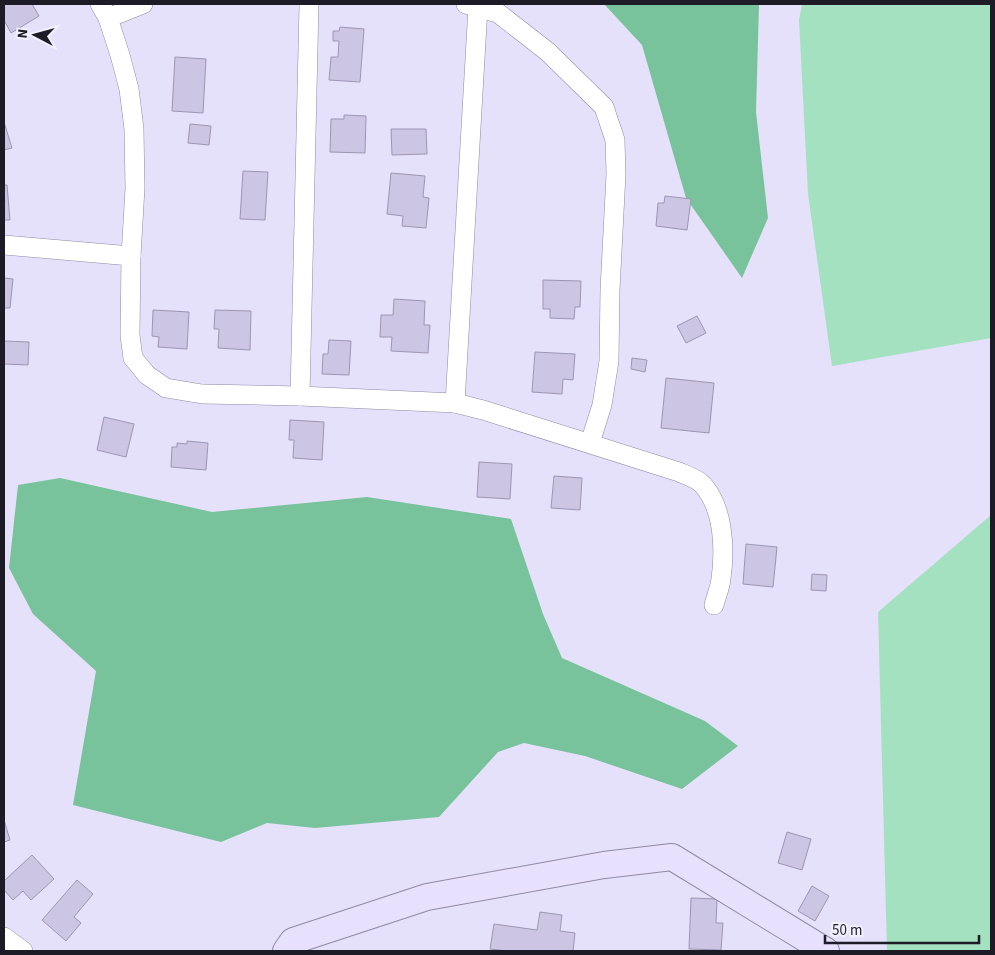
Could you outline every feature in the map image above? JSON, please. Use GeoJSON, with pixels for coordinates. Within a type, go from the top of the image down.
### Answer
{"type":"FeatureCollection","features":[{"type":"Feature","properties":{"kind":"street"},"geometry":{"type":"LineString","coordinates":[[143,4],[104,11],[127,80],[134,129],[135,188],[131,256],[130,335],[133,358],[147,375],[166,388],[202,394],[455,403],[483,410],[679,472],[702,484],[715,504],[721,528],[722,566],[721,581],[714,605]]}},
{"type":"Feature","properties":{"kind":"street"},"geometry":{"type":"LineString","coordinates":[[300,396],[309,4]]}},
{"type":"Feature","properties":{"kind":"street"},"geometry":{"type":"LineString","coordinates":[[455,403],[472,6],[498,13],[548,52],[604,107],[615,140],[616,174],[610,280],[609,361],[602,405],[590,443]]}},
{"type":"Feature","properties":{"kind":"street"},"geometry":{"type":"LineString","coordinates":[[4,245],[131,256]]}},
{"type":"Feature","properties":{"kind":"street"},"geometry":{"type":"LineString","coordinates":[[286,951],[294,941],[427,897],[604,865],[672,857],[826,951]]}},
{"type":"Feature","properties":{"kind":"street"},"geometry":{"type":"LineString","coordinates":[[4,937],[23,951]]}},
{"type":"Feature","properties":{"kind":"green space"},"geometry":{"type":"Polygon","coordinates":[[[604,4],[759,4],[756,112],[768,218],[742,278],[686,198],[642,45],[604,4]]]}},
{"type":"Feature","properties":{"kind":"green space"},"geometry":{"type":"Polygon","coordinates":[[[802,4],[991,4],[991,338],[832,366],[808,194],[799,20],[802,4]]]}},
{"type":"Feature","properties":{"kind":"green space"},"geometry":{"type":"Polygon","coordinates":[[[60,478],[212,512],[367,497],[511,519],[543,614],[562,658],[705,721],[738,746],[682,789],[585,756],[524,743],[498,752],[439,817],[315,828],[267,823],[221,842],[73,805],[96,671],[33,614],[9,568],[18,485],[60,478]]]}},
{"type":"Feature","properties":{"kind":"green space"},"geometry":{"type":"Polygon","coordinates":[[[991,515],[991,951],[887,951],[878,612],[991,515]]]}},
{"type":"Feature","properties":{"kind":"building"},"geometry":{"type":"Polygon","coordinates":[[[4,4],[32,4],[39,16],[11,33],[4,20],[4,4]]]}},
{"type":"Feature","properties":{"kind":"building"},"geometry":{"type":"Polygon","coordinates":[[[340,27],[364,29],[360,82],[329,80],[331,57],[338,57],[339,41],[333,41],[333,31],[339,31],[340,27]]]}},
{"type":"Feature","properties":{"kind":"building"},"geometry":{"type":"Polygon","coordinates":[[[175,57],[206,59],[203,113],[172,111],[175,57]]]}},
{"type":"Feature","properties":{"kind":"building"},"geometry":{"type":"Polygon","coordinates":[[[344,115],[366,116],[365,153],[330,152],[331,119],[344,119],[344,115]]]}},
{"type":"Feature","properties":{"kind":"building"},"geometry":{"type":"Polygon","coordinates":[[[4,122],[12,148],[4,150],[4,122]]]}},
{"type":"Feature","properties":{"kind":"building"},"geometry":{"type":"Polygon","coordinates":[[[190,124],[211,126],[209,145],[188,143],[190,124]]]}},
{"type":"Feature","properties":{"kind":"building"},"geometry":{"type":"Polygon","coordinates":[[[391,129],[426,129],[427,154],[392,155],[391,129]]]}},
{"type":"Feature","properties":{"kind":"building"},"geometry":{"type":"Polygon","coordinates":[[[243,171],[268,172],[265,220],[240,219],[243,171]]]}},
{"type":"Feature","properties":{"kind":"building"},"geometry":{"type":"Polygon","coordinates":[[[391,173],[425,176],[423,197],[429,198],[426,228],[402,226],[403,216],[387,214],[391,173]]]}},
{"type":"Feature","properties":{"kind":"building"},"geometry":{"type":"Polygon","coordinates":[[[4,185],[7,185],[10,220],[4,220],[4,185]]]}},
{"type":"Feature","properties":{"kind":"building"},"geometry":{"type":"Polygon","coordinates":[[[665,196],[691,199],[687,230],[656,226],[658,203],[664,203],[665,196]]]}},
{"type":"Feature","properties":{"kind":"building"},"geometry":{"type":"Polygon","coordinates":[[[4,278],[13,279],[10,308],[4,308],[4,278]]]}},
{"type":"Feature","properties":{"kind":"building"},"geometry":{"type":"Polygon","coordinates":[[[543,280],[581,281],[580,307],[575,307],[574,319],[550,318],[550,309],[543,309],[543,280]]]}},
{"type":"Feature","properties":{"kind":"building"},"geometry":{"type":"Polygon","coordinates":[[[394,299],[425,301],[424,325],[430,325],[428,353],[391,351],[392,337],[380,337],[381,315],[393,315],[394,299]]]}},
{"type":"Feature","properties":{"kind":"building"},"geometry":{"type":"Polygon","coordinates":[[[153,310],[189,312],[187,349],[158,347],[159,337],[152,336],[153,310]]]}},
{"type":"Feature","properties":{"kind":"building"},"geometry":{"type":"Polygon","coordinates":[[[215,310],[251,311],[250,350],[218,348],[219,329],[214,329],[215,310]]]}},
{"type":"Feature","properties":{"kind":"building"},"geometry":{"type":"Polygon","coordinates":[[[697,316],[706,333],[686,343],[677,326],[697,316]]]}},
{"type":"Feature","properties":{"kind":"building"},"geometry":{"type":"Polygon","coordinates":[[[329,340],[351,341],[349,375],[322,374],[323,354],[328,354],[329,340]]]}},
{"type":"Feature","properties":{"kind":"building"},"geometry":{"type":"Polygon","coordinates":[[[4,341],[29,342],[28,365],[4,364],[4,341]]]}},
{"type":"Feature","properties":{"kind":"building"},"geometry":{"type":"Polygon","coordinates":[[[535,352],[575,354],[573,380],[563,379],[562,394],[532,392],[535,352]]]}},
{"type":"Feature","properties":{"kind":"building"},"geometry":{"type":"Polygon","coordinates":[[[632,358],[647,360],[645,372],[631,369],[632,358]]]}},
{"type":"Feature","properties":{"kind":"building"},"geometry":{"type":"Polygon","coordinates":[[[666,378],[714,383],[709,433],[661,428],[666,378]]]}},
{"type":"Feature","properties":{"kind":"building"},"geometry":{"type":"Polygon","coordinates":[[[104,417],[134,424],[126,457],[97,450],[104,417]]]}},
{"type":"Feature","properties":{"kind":"building"},"geometry":{"type":"Polygon","coordinates":[[[290,420],[324,422],[322,460],[293,458],[294,440],[289,440],[290,420]]]}},
{"type":"Feature","properties":{"kind":"building"},"geometry":{"type":"Polygon","coordinates":[[[187,441],[208,443],[206,470],[171,467],[172,447],[177,447],[177,443],[187,444],[187,441]]]}},
{"type":"Feature","properties":{"kind":"building"},"geometry":{"type":"Polygon","coordinates":[[[479,462],[512,464],[510,499],[477,497],[479,462]]]}},
{"type":"Feature","properties":{"kind":"building"},"geometry":{"type":"Polygon","coordinates":[[[554,476],[582,478],[580,510],[551,508],[554,476]]]}},
{"type":"Feature","properties":{"kind":"building"},"geometry":{"type":"Polygon","coordinates":[[[746,544],[777,547],[773,587],[743,584],[746,544]]]}},
{"type":"Feature","properties":{"kind":"building"},"geometry":{"type":"Polygon","coordinates":[[[812,574],[827,575],[826,591],[811,590],[812,574]]]}},
{"type":"Feature","properties":{"kind":"building"},"geometry":{"type":"Polygon","coordinates":[[[4,820],[10,840],[4,842],[4,820]]]}},
{"type":"Feature","properties":{"kind":"building"},"geometry":{"type":"Polygon","coordinates":[[[787,832],[811,839],[802,870],[778,863],[787,832]]]}},
{"type":"Feature","properties":{"kind":"building"},"geometry":{"type":"Polygon","coordinates":[[[32,855],[54,879],[31,900],[23,891],[13,900],[4,890],[4,881],[32,855]]]}},
{"type":"Feature","properties":{"kind":"building"},"geometry":{"type":"Polygon","coordinates":[[[77,880],[93,894],[74,917],[81,923],[66,941],[42,920],[77,880]]]}},
{"type":"Feature","properties":{"kind":"building"},"geometry":{"type":"Polygon","coordinates":[[[812,886],[829,896],[815,921],[798,911],[812,886]]]}},
{"type":"Feature","properties":{"kind":"building"},"geometry":{"type":"Polygon","coordinates":[[[691,898],[717,899],[716,923],[723,923],[721,950],[689,949],[691,898]]]}},
{"type":"Feature","properties":{"kind":"building"},"geometry":{"type":"Polygon","coordinates":[[[540,912],[562,915],[560,931],[575,933],[573,951],[507,951],[490,949],[494,924],[537,930],[540,912]]]}}]}
